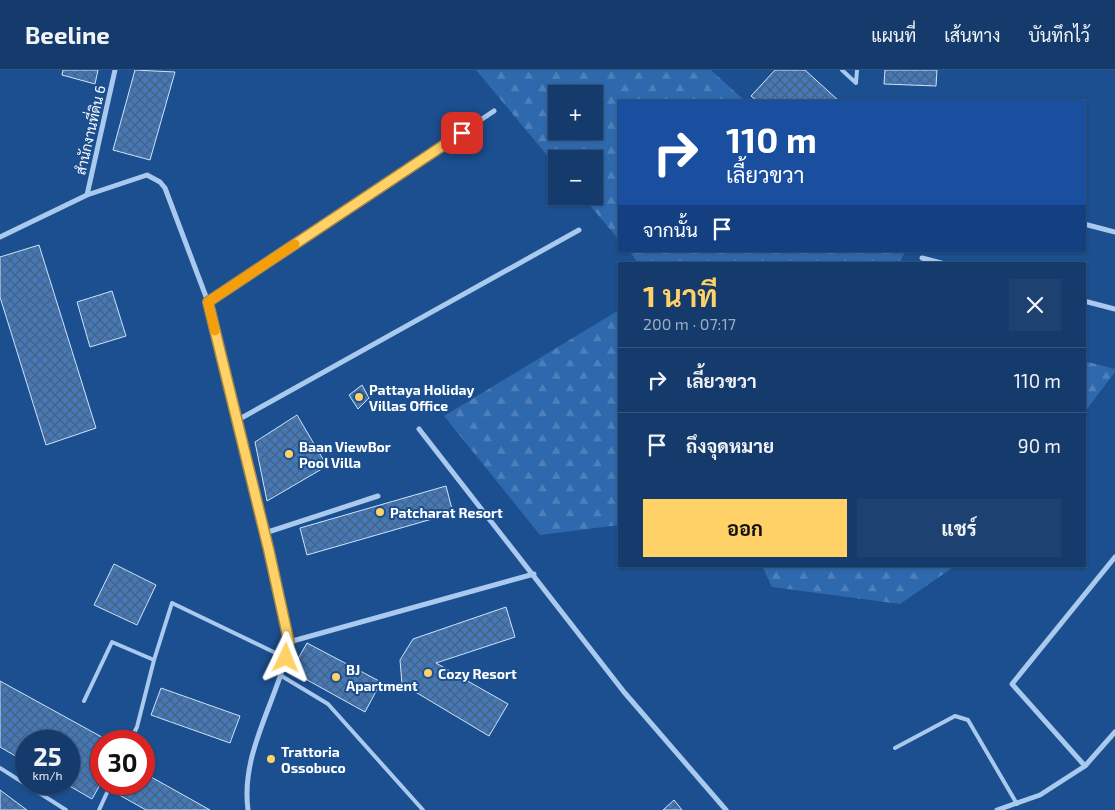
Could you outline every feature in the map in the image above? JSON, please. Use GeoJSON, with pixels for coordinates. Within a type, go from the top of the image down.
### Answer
{"type":"FeatureCollection","features":[{"type":"Feature","properties":{"kind":"street","name":"สำนักงานที่ดิน 6"},"geometry":{"type":"LineString","coordinates":[[87,195],[115,70]]}},
{"type":"Feature","properties":{"kind":"street"},"geometry":{"type":"LineString","coordinates":[[208,302],[494,111]]}},
{"type":"Feature","properties":{"kind":"street"},"geometry":{"type":"LineString","coordinates":[[0,237],[87,195],[147,175],[160,182],[208,302],[265,533],[289,642],[286,658],[253,749],[246,798],[248,810]]}},
{"type":"Feature","properties":{"kind":"street"},"geometry":{"type":"LineString","coordinates":[[1086,225],[1115,232]]}},
{"type":"Feature","properties":{"kind":"street"},"geometry":{"type":"LineString","coordinates":[[236,421],[579,230]]}},
{"type":"Feature","properties":{"kind":"street"},"geometry":{"type":"LineString","coordinates":[[922,258],[937,262]]}},
{"type":"Feature","properties":{"kind":"street"},"geometry":{"type":"LineString","coordinates":[[1086,302],[1115,309]]}},
{"type":"Feature","properties":{"kind":"street"},"geometry":{"type":"LineString","coordinates":[[419,429],[534,574],[624,692],[726,810]]}},
{"type":"Feature","properties":{"kind":"street"},"geometry":{"type":"LineString","coordinates":[[265,533],[378,496]]}},
{"type":"Feature","properties":{"kind":"street"},"geometry":{"type":"LineString","coordinates":[[1085,766],[1012,684],[1115,557]]}},
{"type":"Feature","properties":{"kind":"street"},"geometry":{"type":"LineString","coordinates":[[289,642],[534,574]]}},
{"type":"Feature","properties":{"kind":"street"},"geometry":{"type":"LineString","coordinates":[[997,810],[1040,795],[1085,766],[1115,732]]}},
{"type":"Feature","properties":{"kind":"lane"},"geometry":{"type":"LineString","coordinates":[[842,70],[856,83],[857,70]]}},
{"type":"Feature","properties":{"kind":"lane"},"geometry":{"type":"LineString","coordinates":[[135,730],[172,603],[286,658]]}},
{"type":"Feature","properties":{"kind":"lane"},"geometry":{"type":"LineString","coordinates":[[84,701],[112,642],[154,660]]}},
{"type":"Feature","properties":{"kind":"lane"},"geometry":{"type":"LineString","coordinates":[[280,674],[328,704],[423,810]]}},
{"type":"Feature","properties":{"kind":"lane"},"geometry":{"type":"LineString","coordinates":[[895,748],[955,716],[963,717],[968,720],[1017,804]]}},
{"type":"Feature","properties":{"kind":"lane"},"geometry":{"type":"LineString","coordinates":[[0,768],[66,810]]}},
{"type":"Feature","properties":{"kind":"lane"},"geometry":{"type":"LineString","coordinates":[[99,810],[106,795]]}},
{"type":"Feature","properties":{"kind":"green space"},"geometry":{"type":"Polygon","coordinates":[[[476,70],[711,70],[744,100],[618,100],[618,239],[590,205],[603,205],[603,150],[548,150],[548,156],[476,70]]]}},
{"type":"Feature","properties":{"kind":"green space"},"geometry":{"type":"Polygon","coordinates":[[[630,252],[905,252],[899,262],[637,262],[630,252]]]}},
{"type":"Feature","properties":{"kind":"green space"},"geometry":{"type":"Polygon","coordinates":[[[618,311],[618,525],[540,535],[444,416],[618,311]]]}},
{"type":"Feature","properties":{"kind":"green space"},"geometry":{"type":"Polygon","coordinates":[[[1086,362],[1115,369],[1115,372],[1086,410],[1086,362]]]}},
{"type":"Feature","properties":{"kind":"green space"},"geometry":{"type":"Polygon","coordinates":[[[762,567],[954,567],[900,604],[772,587],[762,567]]]}},
{"type":"Feature","properties":{"kind":"building"},"geometry":{"type":"Polygon","coordinates":[[[63,70],[98,70],[95,84],[62,75],[63,70]]]}},
{"type":"Feature","properties":{"kind":"building"},"geometry":{"type":"Polygon","coordinates":[[[135,70],[175,72],[150,160],[113,150],[135,70]]]}},
{"type":"Feature","properties":{"kind":"building"},"geometry":{"type":"Polygon","coordinates":[[[775,70],[805,70],[838,100],[756,100],[751,96],[775,70]]]}},
{"type":"Feature","properties":{"kind":"building"},"geometry":{"type":"Polygon","coordinates":[[[885,70],[937,70],[936,86],[884,84],[885,70]]]}},
{"type":"Feature","properties":{"kind":"building"},"geometry":{"type":"Polygon","coordinates":[[[39,245],[96,428],[46,445],[0,297],[0,257],[39,245]]]}},
{"type":"Feature","properties":{"kind":"building"},"geometry":{"type":"Polygon","coordinates":[[[112,291],[126,336],[90,347],[77,302],[112,291]]]}},
{"type":"Feature","properties":{"kind":"building","name":"Pattaya Holiday Villas Office"},"geometry":{"type":"Polygon","coordinates":[[[362,385],[369,398],[358,409],[349,395],[362,385]]]}},
{"type":"Feature","properties":{"kind":"building","name":"Baan ViewBor Pool Villa"},"geometry":{"type":"Polygon","coordinates":[[[297,415],[327,466],[267,501],[255,442],[297,415]]]}},
{"type":"Feature","properties":{"kind":"building"},"geometry":{"type":"Polygon","coordinates":[[[446,486],[453,513],[307,555],[300,528],[446,486]]]}},
{"type":"Feature","properties":{"kind":"building"},"geometry":{"type":"Polygon","coordinates":[[[114,564],[156,585],[137,625],[94,605],[114,564]]]}},
{"type":"Feature","properties":{"kind":"building","name":"Cozy Resort"},"geometry":{"type":"Polygon","coordinates":[[[506,607],[515,637],[436,663],[508,704],[489,736],[402,684],[400,660],[413,639],[506,607]]]}},
{"type":"Feature","properties":{"kind":"building","name":"BJ Apartment"},"geometry":{"type":"Polygon","coordinates":[[[307,643],[381,682],[365,712],[291,671],[307,643]]]}},
{"type":"Feature","properties":{"kind":"building"},"geometry":{"type":"Polygon","coordinates":[[[0,681],[90,731],[90,795],[94,795],[92,799],[80,792],[80,730],[15,730],[15,756],[0,747],[0,681]]]}},
{"type":"Feature","properties":{"kind":"building"},"geometry":{"type":"Polygon","coordinates":[[[161,688],[240,716],[230,743],[151,715],[161,688]]]}},
{"type":"Feature","properties":{"kind":"building"},"geometry":{"type":"Polygon","coordinates":[[[155,779],[210,810],[146,810],[119,795],[155,795],[155,779]]]}},
{"type":"Feature","properties":{"kind":"building"},"geometry":{"type":"Polygon","coordinates":[[[0,790],[27,810],[0,810],[0,790]]]}},
{"type":"Feature","properties":{"kind":"building"},"geometry":{"type":"Polygon","coordinates":[[[674,800],[682,810],[663,810],[674,800]]]}},
{"type":"Feature","properties":{"kind":"slow traffic"},"geometry":{"type":"LineString","coordinates":[[215,331],[208,302],[295,244]]}},
{"type":"Feature","properties":{"kind":"place","name":"Pattaya Holiday Villas Office"},"geometry":{"type":"Point","coordinates":[359,397]}},
{"type":"Feature","properties":{"kind":"place","name":"Baan ViewBor Pool Villa"},"geometry":{"type":"Point","coordinates":[289,454]}},
{"type":"Feature","properties":{"kind":"place","name":"Patcharat Resort"},"geometry":{"type":"Point","coordinates":[380,512]}},
{"type":"Feature","properties":{"kind":"place","name":"Cozy Resort"},"geometry":{"type":"Point","coordinates":[428,673]}},
{"type":"Feature","properties":{"kind":"place","name":"BJ Apartment"},"geometry":{"type":"Point","coordinates":[336,677]}},
{"type":"Feature","properties":{"kind":"place","name":"Trattoria Ossobuco"},"geometry":{"type":"Point","coordinates":[271,759]}},
{"type":"Feature","properties":{"kind":"route"},"geometry":{"type":"LineString","coordinates":[[286,658],[289,642],[265,533],[208,302],[462,133]]}}]}
